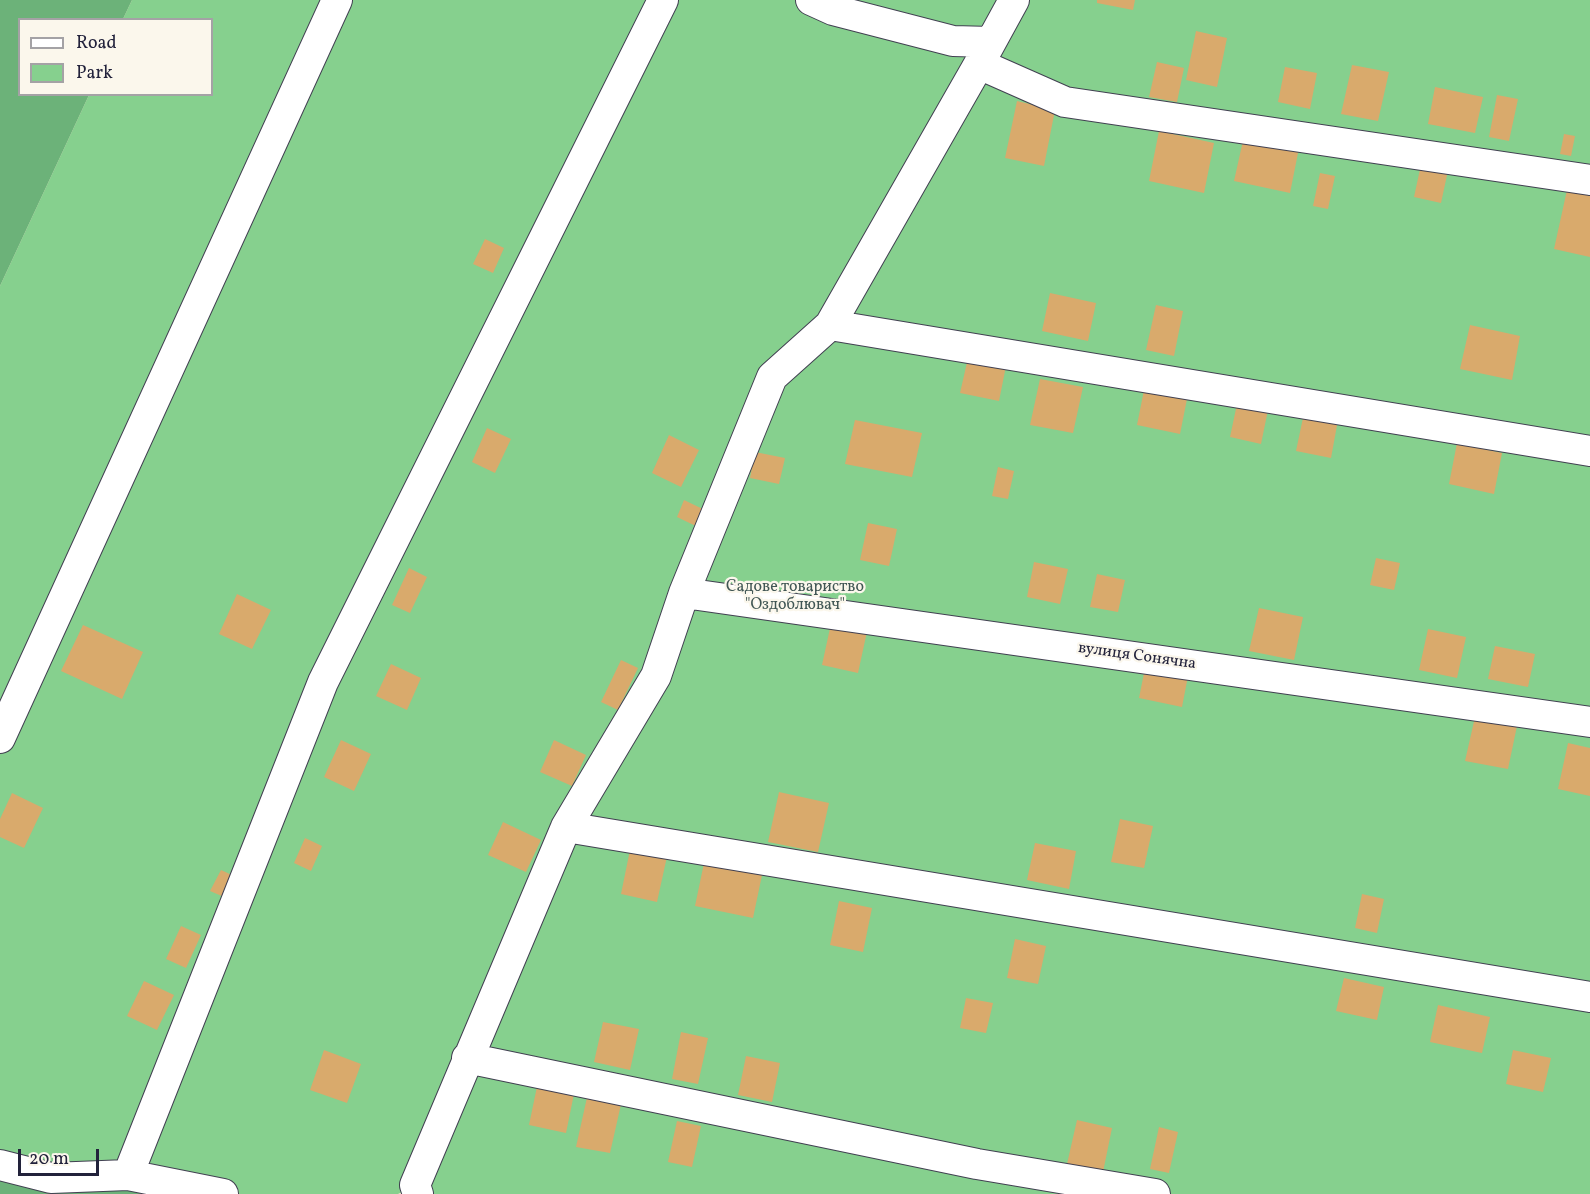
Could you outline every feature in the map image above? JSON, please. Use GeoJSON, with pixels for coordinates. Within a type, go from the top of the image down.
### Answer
{"type":"FeatureCollection","features":[{"type":"Feature","properties":{"kind":"street"},"geometry":{"type":"LineString","coordinates":[[0,738],[337,0]]}},
{"type":"Feature","properties":{"kind":"street"},"geometry":{"type":"LineString","coordinates":[[128,1175],[323,682],[663,0]]}},
{"type":"Feature","properties":{"kind":"street"},"geometry":{"type":"LineString","coordinates":[[812,0],[833,10],[953,41],[985,53],[1065,102],[1590,180]]}},
{"type":"Feature","properties":{"kind":"street"},"geometry":{"type":"LineString","coordinates":[[410,1191],[566,827],[656,676],[684,593],[772,377],[830,325],[1014,0]]}},
{"type":"Feature","properties":{"kind":"street"},"geometry":{"type":"LineString","coordinates":[[830,325],[1590,451]]}},
{"type":"Feature","properties":{"kind":"street","name":"вулиця Сонячна"},"geometry":{"type":"LineString","coordinates":[[684,593],[1590,722]]}},
{"type":"Feature","properties":{"kind":"street"},"geometry":{"type":"LineString","coordinates":[[566,827],[1590,997]]}},
{"type":"Feature","properties":{"kind":"street"},"geometry":{"type":"LineString","coordinates":[[467,1058],[977,1164],[1155,1194]]}},
{"type":"Feature","properties":{"kind":"street"},"geometry":{"type":"LineString","coordinates":[[0,1165],[51,1178],[128,1175],[223,1194]]}},
{"type":"Feature","properties":{"kind":"green space"},"geometry":{"type":"Polygon","coordinates":[[[0,0],[132,0],[123,18],[18,18],[18,96],[89,96],[0,286],[0,0]]]}},
{"type":"Feature","properties":{"kind":"green space","name":"Садове товариство \"Оздоблювач\""},"geometry":{"type":"Polygon","coordinates":[[[132,0],[1590,0],[1590,1194],[418,1194],[414,1186],[398,1194],[223,1194],[0,1165],[0,286],[89,96],[213,96],[213,18],[123,18],[132,0]]]}},
{"type":"Feature","properties":{"kind":"green space"},"geometry":{"type":"Polygon","coordinates":[[[0,1165],[223,1194],[0,1194],[0,1165]]]}},
{"type":"Feature","properties":{"kind":"building"},"geometry":{"type":"Polygon","coordinates":[[[1097,0],[1135,0],[1133,10],[1097,3],[1097,0]]]}},
{"type":"Feature","properties":{"kind":"building"},"geometry":{"type":"Polygon","coordinates":[[[1196,31],[1227,38],[1217,87],[1186,80],[1196,31]]]}},
{"type":"Feature","properties":{"kind":"building"},"geometry":{"type":"Polygon","coordinates":[[[1157,62],[1184,68],[1177,102],[1149,97],[1157,62]]]}},
{"type":"Feature","properties":{"kind":"building"},"geometry":{"type":"Polygon","coordinates":[[[1352,65],[1389,72],[1378,121],[1341,114],[1352,65]]]}},
{"type":"Feature","properties":{"kind":"building"},"geometry":{"type":"Polygon","coordinates":[[[1285,67],[1317,73],[1310,109],[1278,102],[1285,67]]]}},
{"type":"Feature","properties":{"kind":"building"},"geometry":{"type":"Polygon","coordinates":[[[1435,87],[1483,97],[1475,133],[1428,124],[1435,87]]]}},
{"type":"Feature","properties":{"kind":"building"},"geometry":{"type":"Polygon","coordinates":[[[1497,95],[1518,99],[1509,141],[1489,137],[1497,95]]]}},
{"type":"Feature","properties":{"kind":"building"},"geometry":{"type":"Polygon","coordinates":[[[1017,101],[1055,110],[1044,166],[1005,158],[1017,101]]]}},
{"type":"Feature","properties":{"kind":"building"},"geometry":{"type":"Polygon","coordinates":[[[1159,131],[1214,143],[1204,193],[1149,181],[1159,131]]]}},
{"type":"Feature","properties":{"kind":"building"},"geometry":{"type":"Polygon","coordinates":[[[1564,134],[1575,136],[1571,156],[1560,154],[1564,134]]]}},
{"type":"Feature","properties":{"kind":"building"},"geometry":{"type":"Polygon","coordinates":[[[1244,136],[1299,148],[1290,193],[1234,181],[1244,136]]]}},
{"type":"Feature","properties":{"kind":"building"},"geometry":{"type":"Polygon","coordinates":[[[1422,160],[1449,166],[1441,203],[1414,197],[1422,160]]]}},
{"type":"Feature","properties":{"kind":"building"},"geometry":{"type":"Polygon","coordinates":[[[1320,173],[1335,176],[1328,209],[1313,206],[1320,173]]]}},
{"type":"Feature","properties":{"kind":"building"},"geometry":{"type":"Polygon","coordinates":[[[1567,190],[1590,195],[1590,257],[1554,249],[1567,190]]]}},
{"type":"Feature","properties":{"kind":"building"},"geometry":{"type":"Polygon","coordinates":[[[485,239],[504,248],[493,273],[473,264],[485,239]]]}},
{"type":"Feature","properties":{"kind":"building"},"geometry":{"type":"Polygon","coordinates":[[[1050,293],[1096,303],[1088,341],[1042,331],[1050,293]]]}},
{"type":"Feature","properties":{"kind":"building"},"geometry":{"type":"Polygon","coordinates":[[[1156,305],[1183,311],[1174,356],[1146,350],[1156,305]]]}},
{"type":"Feature","properties":{"kind":"building"},"geometry":{"type":"Polygon","coordinates":[[[1470,325],[1520,336],[1512,380],[1460,369],[1470,325]]]}},
{"type":"Feature","properties":{"kind":"building"},"geometry":{"type":"Polygon","coordinates":[[[968,358],[1006,366],[999,401],[960,393],[968,358]]]}},
{"type":"Feature","properties":{"kind":"building"},"geometry":{"type":"Polygon","coordinates":[[[1040,379],[1083,387],[1073,433],[1030,425],[1040,379]]]}},
{"type":"Feature","properties":{"kind":"building"},"geometry":{"type":"Polygon","coordinates":[[[1144,390],[1187,399],[1180,434],[1137,425],[1144,390]]]}},
{"type":"Feature","properties":{"kind":"building"},"geometry":{"type":"Polygon","coordinates":[[[1237,404],[1268,410],[1261,444],[1230,437],[1237,404]]]}},
{"type":"Feature","properties":{"kind":"building"},"geometry":{"type":"Polygon","coordinates":[[[1304,413],[1338,420],[1331,458],[1296,451],[1304,413]]]}},
{"type":"Feature","properties":{"kind":"building"},"geometry":{"type":"Polygon","coordinates":[[[855,420],[922,433],[912,477],[845,464],[855,420]]]}},
{"type":"Feature","properties":{"kind":"building"},"geometry":{"type":"Polygon","coordinates":[[[487,428],[511,439],[495,473],[472,462],[487,428]]]}},
{"type":"Feature","properties":{"kind":"building"},"geometry":{"type":"Polygon","coordinates":[[[669,435],[699,450],[681,487],[652,473],[669,435]]]}},
{"type":"Feature","properties":{"kind":"building"},"geometry":{"type":"Polygon","coordinates":[[[1457,443],[1502,453],[1494,494],[1449,484],[1457,443]]]}},
{"type":"Feature","properties":{"kind":"building"},"geometry":{"type":"Polygon","coordinates":[[[755,452],[785,458],[779,484],[750,478],[755,452]]]}},
{"type":"Feature","properties":{"kind":"building"},"geometry":{"type":"Polygon","coordinates":[[[998,467],[1014,471],[1008,499],[992,496],[998,467]]]}},
{"type":"Feature","properties":{"kind":"building"},"geometry":{"type":"Polygon","coordinates":[[[684,500],[709,512],[702,529],[677,517],[684,500]]]}},
{"type":"Feature","properties":{"kind":"building"},"geometry":{"type":"Polygon","coordinates":[[[868,523],[897,529],[889,566],[860,560],[868,523]]]}},
{"type":"Feature","properties":{"kind":"building"},"geometry":{"type":"Polygon","coordinates":[[[1376,558],[1400,563],[1394,590],[1370,585],[1376,558]]]}},
{"type":"Feature","properties":{"kind":"building"},"geometry":{"type":"Polygon","coordinates":[[[1034,562],[1068,569],[1060,604],[1027,597],[1034,562]]]}},
{"type":"Feature","properties":{"kind":"building"},"geometry":{"type":"Polygon","coordinates":[[[409,568],[427,577],[410,613],[392,605],[409,568]]]}},
{"type":"Feature","properties":{"kind":"building"},"geometry":{"type":"Polygon","coordinates":[[[1097,574],[1125,580],[1118,612],[1090,607],[1097,574]]]}},
{"type":"Feature","properties":{"kind":"building"},"geometry":{"type":"Polygon","coordinates":[[[237,594],[271,610],[252,649],[219,634],[237,594]]]}},
{"type":"Feature","properties":{"kind":"building"},"geometry":{"type":"Polygon","coordinates":[[[1259,608],[1303,617],[1294,660],[1249,651],[1259,608]]]}},
{"type":"Feature","properties":{"kind":"building"},"geometry":{"type":"Polygon","coordinates":[[[832,619],[868,627],[858,673],[822,665],[832,619]]]}},
{"type":"Feature","properties":{"kind":"building"},"geometry":{"type":"Polygon","coordinates":[[[83,625],[143,652],[122,699],[61,671],[83,625]]]}},
{"type":"Feature","properties":{"kind":"building"},"geometry":{"type":"Polygon","coordinates":[[[1428,629],[1466,637],[1457,678],[1419,670],[1428,629]]]}},
{"type":"Feature","properties":{"kind":"building"},"geometry":{"type":"Polygon","coordinates":[[[1495,646],[1535,654],[1528,687],[1488,679],[1495,646]]]}},
{"type":"Feature","properties":{"kind":"building"},"geometry":{"type":"Polygon","coordinates":[[[621,660],[638,668],[618,710],[601,702],[621,660]]]}},
{"type":"Feature","properties":{"kind":"building"},"geometry":{"type":"Polygon","coordinates":[[[1146,663],[1189,671],[1182,707],[1139,698],[1146,663]]]}},
{"type":"Feature","properties":{"kind":"building"},"geometry":{"type":"Polygon","coordinates":[[[391,664],[421,678],[407,710],[376,696],[391,664]]]}},
{"type":"Feature","properties":{"kind":"building"},"geometry":{"type":"Polygon","coordinates":[[[1475,717],[1517,726],[1508,769],[1465,761],[1475,717]]]}},
{"type":"Feature","properties":{"kind":"building"},"geometry":{"type":"Polygon","coordinates":[[[341,740],[371,754],[354,791],[324,777],[341,740]]]}},
{"type":"Feature","properties":{"kind":"building"},"geometry":{"type":"Polygon","coordinates":[[[554,740],[586,755],[572,786],[540,772],[554,740]]]}},
{"type":"Feature","properties":{"kind":"building"},"geometry":{"type":"Polygon","coordinates":[[[1568,743],[1590,748],[1590,796],[1558,789],[1568,743]]]}},
{"type":"Feature","properties":{"kind":"building"},"geometry":{"type":"Polygon","coordinates":[[[779,792],[829,803],[818,852],[768,842],[779,792]]]}},
{"type":"Feature","properties":{"kind":"building"},"geometry":{"type":"Polygon","coordinates":[[[12,793],[43,808],[24,848],[0,837],[0,819],[12,793]]]}},
{"type":"Feature","properties":{"kind":"building"},"geometry":{"type":"Polygon","coordinates":[[[1120,819],[1153,826],[1144,868],[1111,862],[1120,819]]]}},
{"type":"Feature","properties":{"kind":"building"},"geometry":{"type":"Polygon","coordinates":[[[503,822],[541,840],[526,872],[488,855],[503,822]]]}},
{"type":"Feature","properties":{"kind":"building"},"geometry":{"type":"Polygon","coordinates":[[[305,838],[322,846],[311,871],[294,863],[305,838]]]}},
{"type":"Feature","properties":{"kind":"building"},"geometry":{"type":"Polygon","coordinates":[[[1035,843],[1076,851],[1069,889],[1027,880],[1035,843]]]}},
{"type":"Feature","properties":{"kind":"building"},"geometry":{"type":"Polygon","coordinates":[[[631,845],[668,852],[657,902],[621,894],[631,845]]]}},
{"type":"Feature","properties":{"kind":"building"},"geometry":{"type":"Polygon","coordinates":[[[704,863],[762,875],[753,918],[695,906],[704,863]]]}},
{"type":"Feature","properties":{"kind":"building"},"geometry":{"type":"Polygon","coordinates":[[[221,870],[234,876],[224,897],[210,891],[221,870]]]}},
{"type":"Feature","properties":{"kind":"building"},"geometry":{"type":"Polygon","coordinates":[[[1362,894],[1384,899],[1377,933],[1355,928],[1362,894]]]}},
{"type":"Feature","properties":{"kind":"building"},"geometry":{"type":"Polygon","coordinates":[[[839,901],[872,908],[863,952],[830,945],[839,901]]]}},
{"type":"Feature","properties":{"kind":"building"},"geometry":{"type":"Polygon","coordinates":[[[181,926],[201,935],[186,968],[166,959],[181,926]]]}},
{"type":"Feature","properties":{"kind":"building"},"geometry":{"type":"Polygon","coordinates":[[[1015,939],[1046,946],[1038,984],[1007,978],[1015,939]]]}},
{"type":"Feature","properties":{"kind":"building"},"geometry":{"type":"Polygon","coordinates":[[[1344,978],[1384,987],[1377,1020],[1336,1011],[1344,978]]]}},
{"type":"Feature","properties":{"kind":"building"},"geometry":{"type":"Polygon","coordinates":[[[144,981],[174,995],[157,1030],[127,1016],[144,981]]]}},
{"type":"Feature","properties":{"kind":"building"},"geometry":{"type":"Polygon","coordinates":[[[966,998],[993,1003],[986,1033],[960,1028],[966,998]]]}},
{"type":"Feature","properties":{"kind":"building"},"geometry":{"type":"Polygon","coordinates":[[[1438,1005],[1490,1017],[1482,1053],[1430,1042],[1438,1005]]]}},
{"type":"Feature","properties":{"kind":"building"},"geometry":{"type":"Polygon","coordinates":[[[603,1022],[639,1029],[630,1070],[594,1062],[603,1022]]]}},
{"type":"Feature","properties":{"kind":"building"},"geometry":{"type":"Polygon","coordinates":[[[681,1032],[708,1038],[698,1084],[672,1079],[681,1032]]]}},
{"type":"Feature","properties":{"kind":"building"},"geometry":{"type":"Polygon","coordinates":[[[324,1050],[361,1064],[347,1103],[310,1090],[324,1050]]]}},
{"type":"Feature","properties":{"kind":"building"},"geometry":{"type":"Polygon","coordinates":[[[1513,1050],[1551,1058],[1543,1092],[1506,1084],[1513,1050]]]}},
{"type":"Feature","properties":{"kind":"building"},"geometry":{"type":"Polygon","coordinates":[[[746,1056],[780,1063],[772,1102],[738,1095],[746,1056]]]}},
{"type":"Feature","properties":{"kind":"building"},"geometry":{"type":"Polygon","coordinates":[[[539,1077],[576,1084],[566,1133],[529,1125],[539,1077]]]}},
{"type":"Feature","properties":{"kind":"building"},"geometry":{"type":"Polygon","coordinates":[[[588,1093],[622,1100],[610,1153],[576,1147],[588,1093]]]}},
{"type":"Feature","properties":{"kind":"building"},"geometry":{"type":"Polygon","coordinates":[[[1077,1120],[1112,1128],[1103,1172],[1067,1164],[1077,1120]]]}},
{"type":"Feature","properties":{"kind":"building"},"geometry":{"type":"Polygon","coordinates":[[[677,1121],[701,1126],[692,1167],[668,1162],[677,1121]]]}},
{"type":"Feature","properties":{"kind":"building"},"geometry":{"type":"Polygon","coordinates":[[[1159,1127],[1178,1132],[1169,1173],[1150,1169],[1159,1127]]]}}]}
